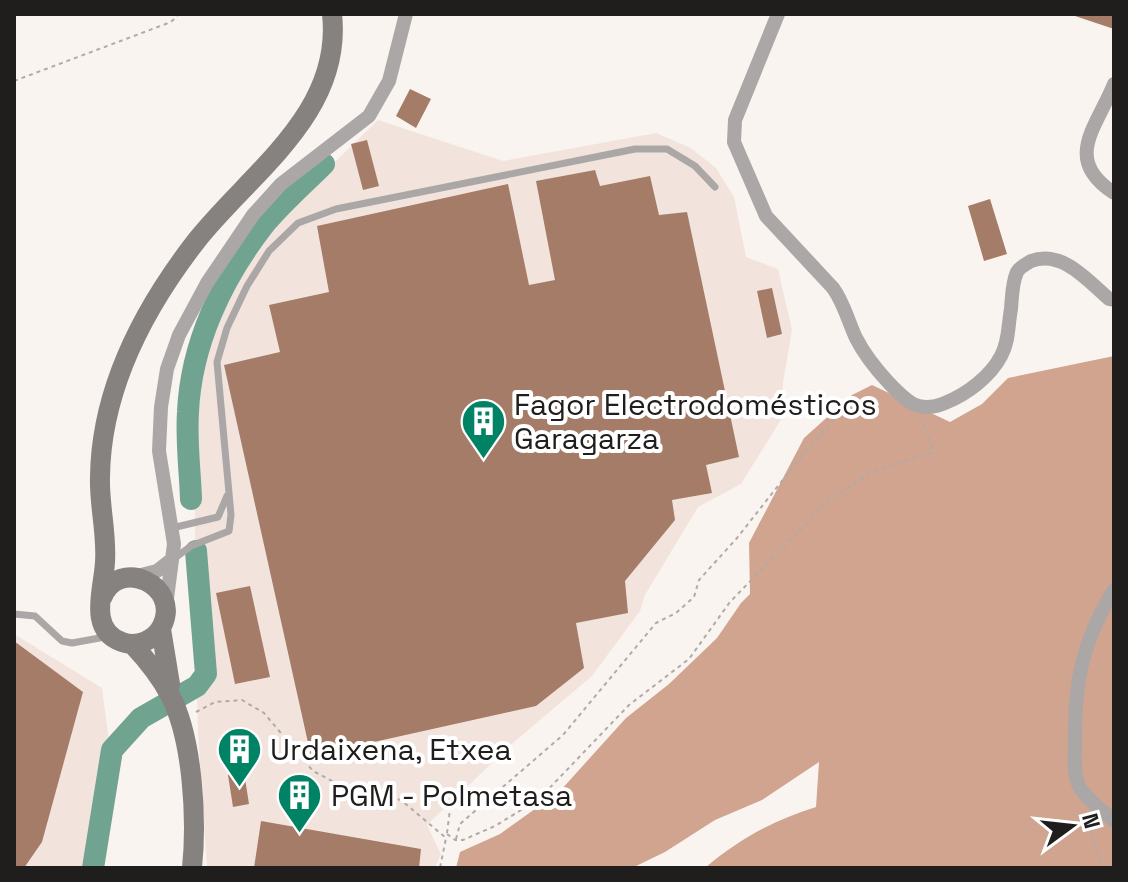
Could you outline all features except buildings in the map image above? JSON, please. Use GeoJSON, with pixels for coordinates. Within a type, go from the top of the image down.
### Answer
{"type":"FeatureCollection","features":[{"type":"Feature","properties":{"kind":"main road"},"geometry":{"type":"LineString","coordinates":[[192,868],[195,837],[186,716],[157,672],[132,644],[106,632],[101,607],[105,539],[100,477],[107,410],[129,349],[161,292],[199,238],[308,113],[327,68],[332,14]]}},
{"type":"Feature","properties":{"kind":"main road"},"geometry":{"type":"LineString","coordinates":[[105,539],[131,577]]}},
{"type":"Feature","properties":{"kind":"main road"},"geometry":{"type":"LineString","coordinates":[[101,607],[112,583],[131,577],[149,581],[159,588],[166,606],[161,629],[153,637],[132,644]]}},
{"type":"Feature","properties":{"kind":"main road"},"geometry":{"type":"LineString","coordinates":[[161,629],[170,694]]}},
{"type":"Feature","properties":{"kind":"street"},"geometry":{"type":"LineString","coordinates":[[166,606],[174,544],[159,451],[161,407],[167,369],[179,335],[207,283],[253,215],[281,184],[369,116],[389,81],[406,14]]}},
{"type":"Feature","properties":{"kind":"street"},"geometry":{"type":"LineString","coordinates":[[778,14],[735,120],[734,142],[763,210],[833,288],[856,338],[887,381],[914,406],[931,407],[959,396],[991,371],[1007,342],[1017,273],[1029,262],[1054,259],[1068,265],[1114,300]]}},
{"type":"Feature","properties":{"kind":"street"},"geometry":{"type":"LineString","coordinates":[[1114,84],[1085,152],[1093,177],[1114,193]]}},
{"type":"Feature","properties":{"kind":"street"},"geometry":{"type":"LineString","coordinates":[[131,577],[157,571],[171,560]]}},
{"type":"Feature","properties":{"kind":"street"},"geometry":{"type":"LineString","coordinates":[[1114,590],[1098,616],[1082,655],[1075,696],[1075,768],[1079,786],[1114,821]]}},
{"type":"Feature","properties":{"kind":"lane"},"geometry":{"type":"LineString","coordinates":[[171,560],[191,546],[229,531],[231,515],[217,362],[227,328],[247,286],[269,251],[298,223],[336,209],[635,149],[667,149],[695,166],[715,187]]}},
{"type":"Feature","properties":{"kind":"lane"},"geometry":{"type":"LineString","coordinates":[[172,528],[218,517],[228,494]]}},
{"type":"Feature","properties":{"kind":"lane"},"geometry":{"type":"LineString","coordinates":[[83,639],[93,628],[101,607]]}},
{"type":"Feature","properties":{"kind":"lane"},"geometry":{"type":"LineString","coordinates":[[14,614],[35,616],[62,641],[72,643],[112,637]]}},
{"type":"Feature","properties":{"kind":"path"},"geometry":{"type":"LineString","coordinates":[[14,81],[171,22],[179,14]]}},
{"type":"Feature","properties":{"kind":"path"},"geometry":{"type":"LineString","coordinates":[[455,840],[460,824],[563,735],[656,623],[676,613],[694,597],[699,580],[839,413],[875,402],[887,381]]}},
{"type":"Feature","properties":{"kind":"path"},"geometry":{"type":"LineString","coordinates":[[186,716],[204,710],[215,702],[242,700],[264,713],[313,771],[340,785],[401,800],[446,836],[463,840],[520,812],[552,787],[611,723],[689,659],[730,602],[827,502],[874,471],[931,453],[929,436],[914,406]]}},
{"type":"Feature","properties":{"kind":"path"},"geometry":{"type":"LineString","coordinates":[[440,868],[452,793]]}},
{"type":"Feature","properties":{"kind":"path"},"geometry":{"type":"LineString","coordinates":[[1085,814],[1102,865],[1106,868]]}},
{"type":"Feature","properties":{"kind":"shaded area","name":"Fagor Electrodomésticos Garagarza"},"geometry":{"type":"Polygon","coordinates":[[[378,120],[503,161],[656,133],[691,148],[716,168],[734,197],[746,257],[778,269],[792,330],[783,383],[782,418],[741,484],[698,507],[645,595],[640,611],[592,676],[514,742],[427,825],[441,854],[435,868],[207,868],[198,733],[195,616],[195,455],[204,345],[251,254],[305,191],[378,120]]]}},
{"type":"Feature","properties":{"kind":"shaded area"},"geometry":{"type":"Polygon","coordinates":[[[1114,356],[1114,868],[705,868],[758,832],[816,807],[819,762],[762,800],[715,820],[665,852],[632,868],[456,868],[460,852],[500,834],[560,791],[626,718],[669,684],[717,638],[750,594],[749,543],[804,438],[852,395],[872,385],[950,422],[982,404],[1008,378],[1114,356]]]}},
{"type":"Feature","properties":{"kind":"shaded area"},"geometry":{"type":"Polygon","coordinates":[[[14,634],[102,688],[109,741],[84,868],[14,868],[14,634]]]}},
{"type":"Feature","properties":{"kind":"waterway"},"geometry":{"type":"LineString","coordinates":[[191,499],[187,434],[190,387],[211,313],[234,268],[263,226],[324,164]]}},
{"type":"Feature","properties":{"kind":"waterway"},"geometry":{"type":"LineString","coordinates":[[93,868],[112,750],[141,718],[197,686],[206,674],[196,551]]}},
{"type":"Feature","properties":{"kind":"place","name":"Fagor Electrodomésticos Garagarza"},"geometry":{"type":"Point","coordinates":[483,461]}},
{"type":"Feature","properties":{"kind":"place","name":"Urdaixena, Etxea"},"geometry":{"type":"Point","coordinates":[239,789]}},
{"type":"Feature","properties":{"kind":"place","name":"PGM - Polmetasa"},"geometry":{"type":"Point","coordinates":[300,835]}}]}
